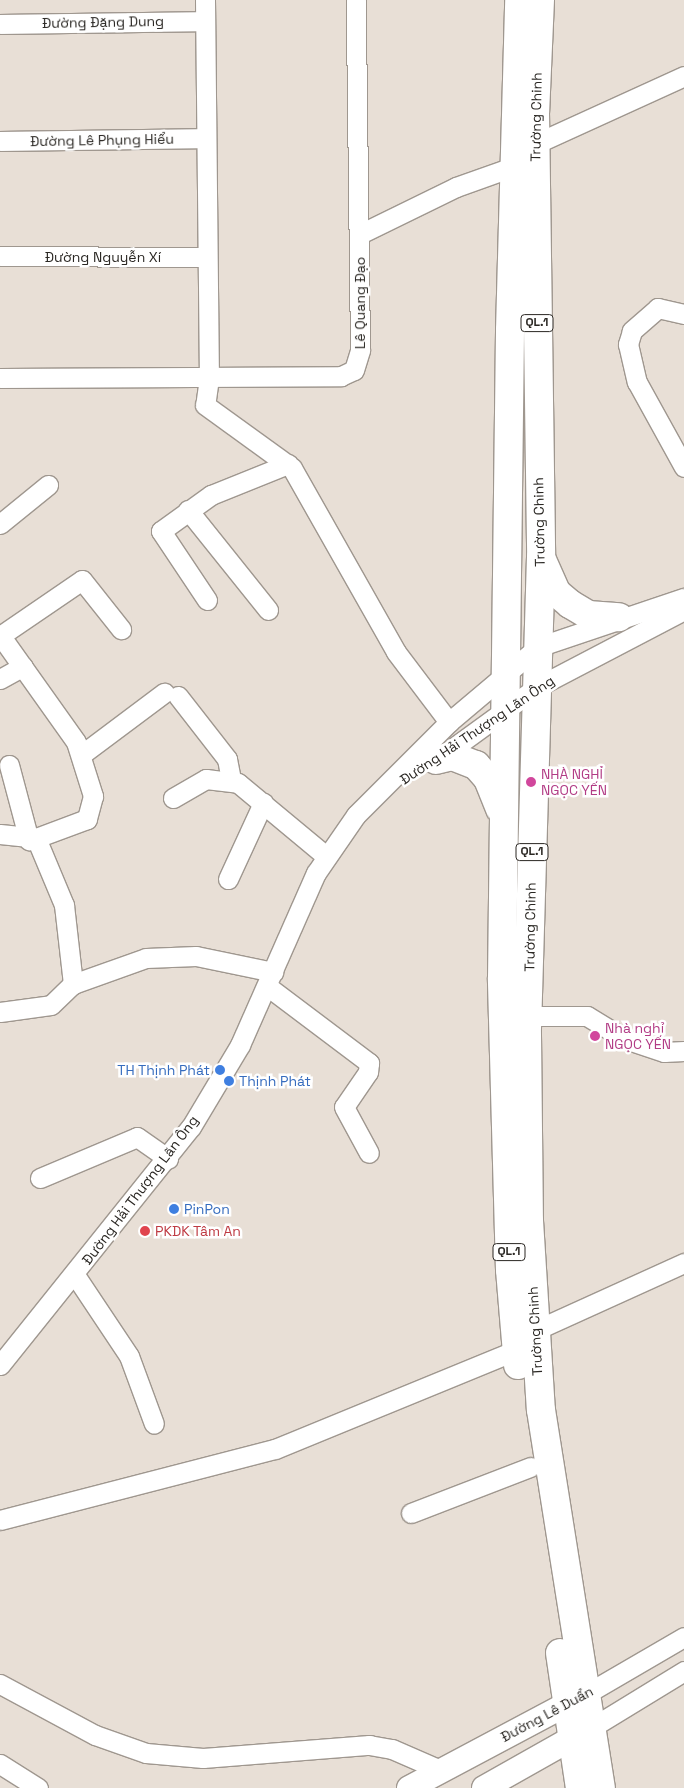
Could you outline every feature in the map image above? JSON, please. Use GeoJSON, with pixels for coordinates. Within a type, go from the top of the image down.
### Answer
{"type":"FeatureCollection","features":[{"type":"Feature","properties":{"kind":"highway","name":"Trường Chinh"},"geometry":{"type":"LineString","coordinates":[[519,0],[502,978],[525,1340],[530,1467],[577,1699]]}},
{"type":"Feature","properties":{"kind":"highway","name":"Trường Chinh"},"geometry":{"type":"LineString","coordinates":[[540,0],[535,144],[541,557],[528,1016],[525,1340],[548,1464],[582,1733],[580,1788]]}},
{"type":"Feature","properties":{"kind":"highway"},"geometry":{"type":"LineString","coordinates":[[541,557],[562,598],[588,615],[619,617]]}},
{"type":"Feature","properties":{"kind":"highway"},"geometry":{"type":"LineString","coordinates":[[436,760],[452,756],[476,766],[497,796],[504,828]]}},
{"type":"Feature","properties":{"kind":"highway","name":"Trường Chinh"},"geometry":{"type":"LineString","coordinates":[[582,1733],[601,1788]]}},
{"type":"Feature","properties":{"kind":"main road","name":"Đường Lê Duẩn"},"geometry":{"type":"LineString","coordinates":[[409,1788],[577,1699]]}},
{"type":"Feature","properties":{"kind":"main road"},"geometry":{"type":"LineString","coordinates":[[484,1788],[582,1733]]}},
{"type":"Feature","properties":{"kind":"street"},"geometry":{"type":"LineString","coordinates":[[206,0],[205,138],[209,378],[205,405],[210,413],[288,464],[396,652],[449,722]]}},
{"type":"Feature","properties":{"kind":"street","name":"Lê Quang Đạo"},"geometry":{"type":"LineString","coordinates":[[0,378],[341,376],[354,370],[360,350],[356,0]]}},
{"type":"Feature","properties":{"kind":"street","name":"Đường Đặng Dung"},"geometry":{"type":"LineString","coordinates":[[0,24],[205,21]]}},
{"type":"Feature","properties":{"kind":"street"},"geometry":{"type":"LineString","coordinates":[[535,144],[684,76]]}},
{"type":"Feature","properties":{"kind":"street","name":"Đường Lê Phụng Hiểu"},"geometry":{"type":"LineString","coordinates":[[0,141],[205,138]]}},
{"type":"Feature","properties":{"kind":"street"},"geometry":{"type":"LineString","coordinates":[[360,234],[456,187],[515,166]]}},
{"type":"Feature","properties":{"kind":"street","name":"Đường Nguyễn Xí"},"geometry":{"type":"LineString","coordinates":[[0,256],[207,257]]}},
{"type":"Feature","properties":{"kind":"street"},"geometry":{"type":"LineString","coordinates":[[684,314],[658,308],[632,331],[628,344],[637,382],[684,467]]}},
{"type":"Feature","properties":{"kind":"street"},"geometry":{"type":"LineString","coordinates":[[207,600],[161,531],[188,510],[220,490],[288,464]]}},
{"type":"Feature","properties":{"kind":"street"},"geometry":{"type":"LineString","coordinates":[[0,524],[48,485]]}},
{"type":"Feature","properties":{"kind":"street"},"geometry":{"type":"LineString","coordinates":[[188,510],[268,610]]}},
{"type":"Feature","properties":{"kind":"street"},"geometry":{"type":"LineString","coordinates":[[0,834],[33,839],[71,828],[90,814],[93,796],[81,755],[61,718],[0,636],[82,580],[121,629]]}},
{"type":"Feature","properties":{"kind":"street","name":"Đường Hải Thượng Lãn Ông"},"geometry":{"type":"LineString","coordinates":[[0,1366],[168,1159],[232,1061],[326,856],[377,796],[449,722],[538,647],[619,617],[684,598]]}},
{"type":"Feature","properties":{"kind":"street","name":"Đường Hải Thượng Lãn Ông"},"geometry":{"type":"LineString","coordinates":[[377,796],[436,760],[537,687],[684,610]]}},
{"type":"Feature","properties":{"kind":"street"},"geometry":{"type":"LineString","coordinates":[[0,679],[23,666]]}},
{"type":"Feature","properties":{"kind":"street"},"geometry":{"type":"LineString","coordinates":[[81,755],[171,695],[227,759],[231,780]]}},
{"type":"Feature","properties":{"kind":"street"},"geometry":{"type":"LineString","coordinates":[[9,765],[33,839],[64,905],[73,984]]}},
{"type":"Feature","properties":{"kind":"street"},"geometry":{"type":"LineString","coordinates":[[173,798],[206,779],[231,780],[263,803],[326,856]]}},
{"type":"Feature","properties":{"kind":"street"},"geometry":{"type":"LineString","coordinates":[[228,879],[263,803]]}},
{"type":"Feature","properties":{"kind":"street"},"geometry":{"type":"LineString","coordinates":[[0,1012],[51,1005],[73,984],[104,976],[130,962],[166,956],[226,960],[270,979],[369,1063],[368,1072],[344,1107],[369,1153]]}},
{"type":"Feature","properties":{"kind":"street"},"geometry":{"type":"LineString","coordinates":[[528,1016],[587,1016],[625,1039],[664,1052],[684,1051]]}},
{"type":"Feature","properties":{"kind":"street"},"geometry":{"type":"LineString","coordinates":[[40,1178],[137,1137],[168,1159]]}},
{"type":"Feature","properties":{"kind":"street"},"geometry":{"type":"LineString","coordinates":[[0,1520],[275,1449],[525,1340],[684,1263]]}},
{"type":"Feature","properties":{"kind":"street"},"geometry":{"type":"LineString","coordinates":[[75,1275],[132,1362],[154,1424]]}},
{"type":"Feature","properties":{"kind":"street"},"geometry":{"type":"LineString","coordinates":[[411,1513],[530,1467]]}},
{"type":"Feature","properties":{"kind":"street","name":"Đường Lê Duẩn"},"geometry":{"type":"LineString","coordinates":[[577,1699],[684,1637]]}},
{"type":"Feature","properties":{"kind":"street"},"geometry":{"type":"LineString","coordinates":[[582,1733],[684,1671]]}},
{"type":"Feature","properties":{"kind":"street"},"geometry":{"type":"LineString","coordinates":[[0,1684],[95,1735],[146,1753],[203,1758],[369,1746],[392,1749],[440,1770]]}},
{"type":"Feature","properties":{"kind":"street"},"geometry":{"type":"LineString","coordinates":[[0,1764],[38,1788]]}},
{"type":"Feature","properties":{"kind":"place","name":"NHÀ NGHỈ NGỌC YẾN"},"geometry":{"type":"Point","coordinates":[531,782]}},
{"type":"Feature","properties":{"kind":"place","name":"Nhà nghỉ NGỌC YẾN"},"geometry":{"type":"Point","coordinates":[595,1036]}},
{"type":"Feature","properties":{"kind":"place","name":"TH Thịnh Phát"},"geometry":{"type":"Point","coordinates":[220,1070]}},
{"type":"Feature","properties":{"kind":"place","name":"Thịnh Phát"},"geometry":{"type":"Point","coordinates":[229,1081]}},
{"type":"Feature","properties":{"kind":"place","name":"PinPon"},"geometry":{"type":"Point","coordinates":[174,1209]}},
{"type":"Feature","properties":{"kind":"place","name":"PKDK Tâm An"},"geometry":{"type":"Point","coordinates":[145,1231]}}]}
